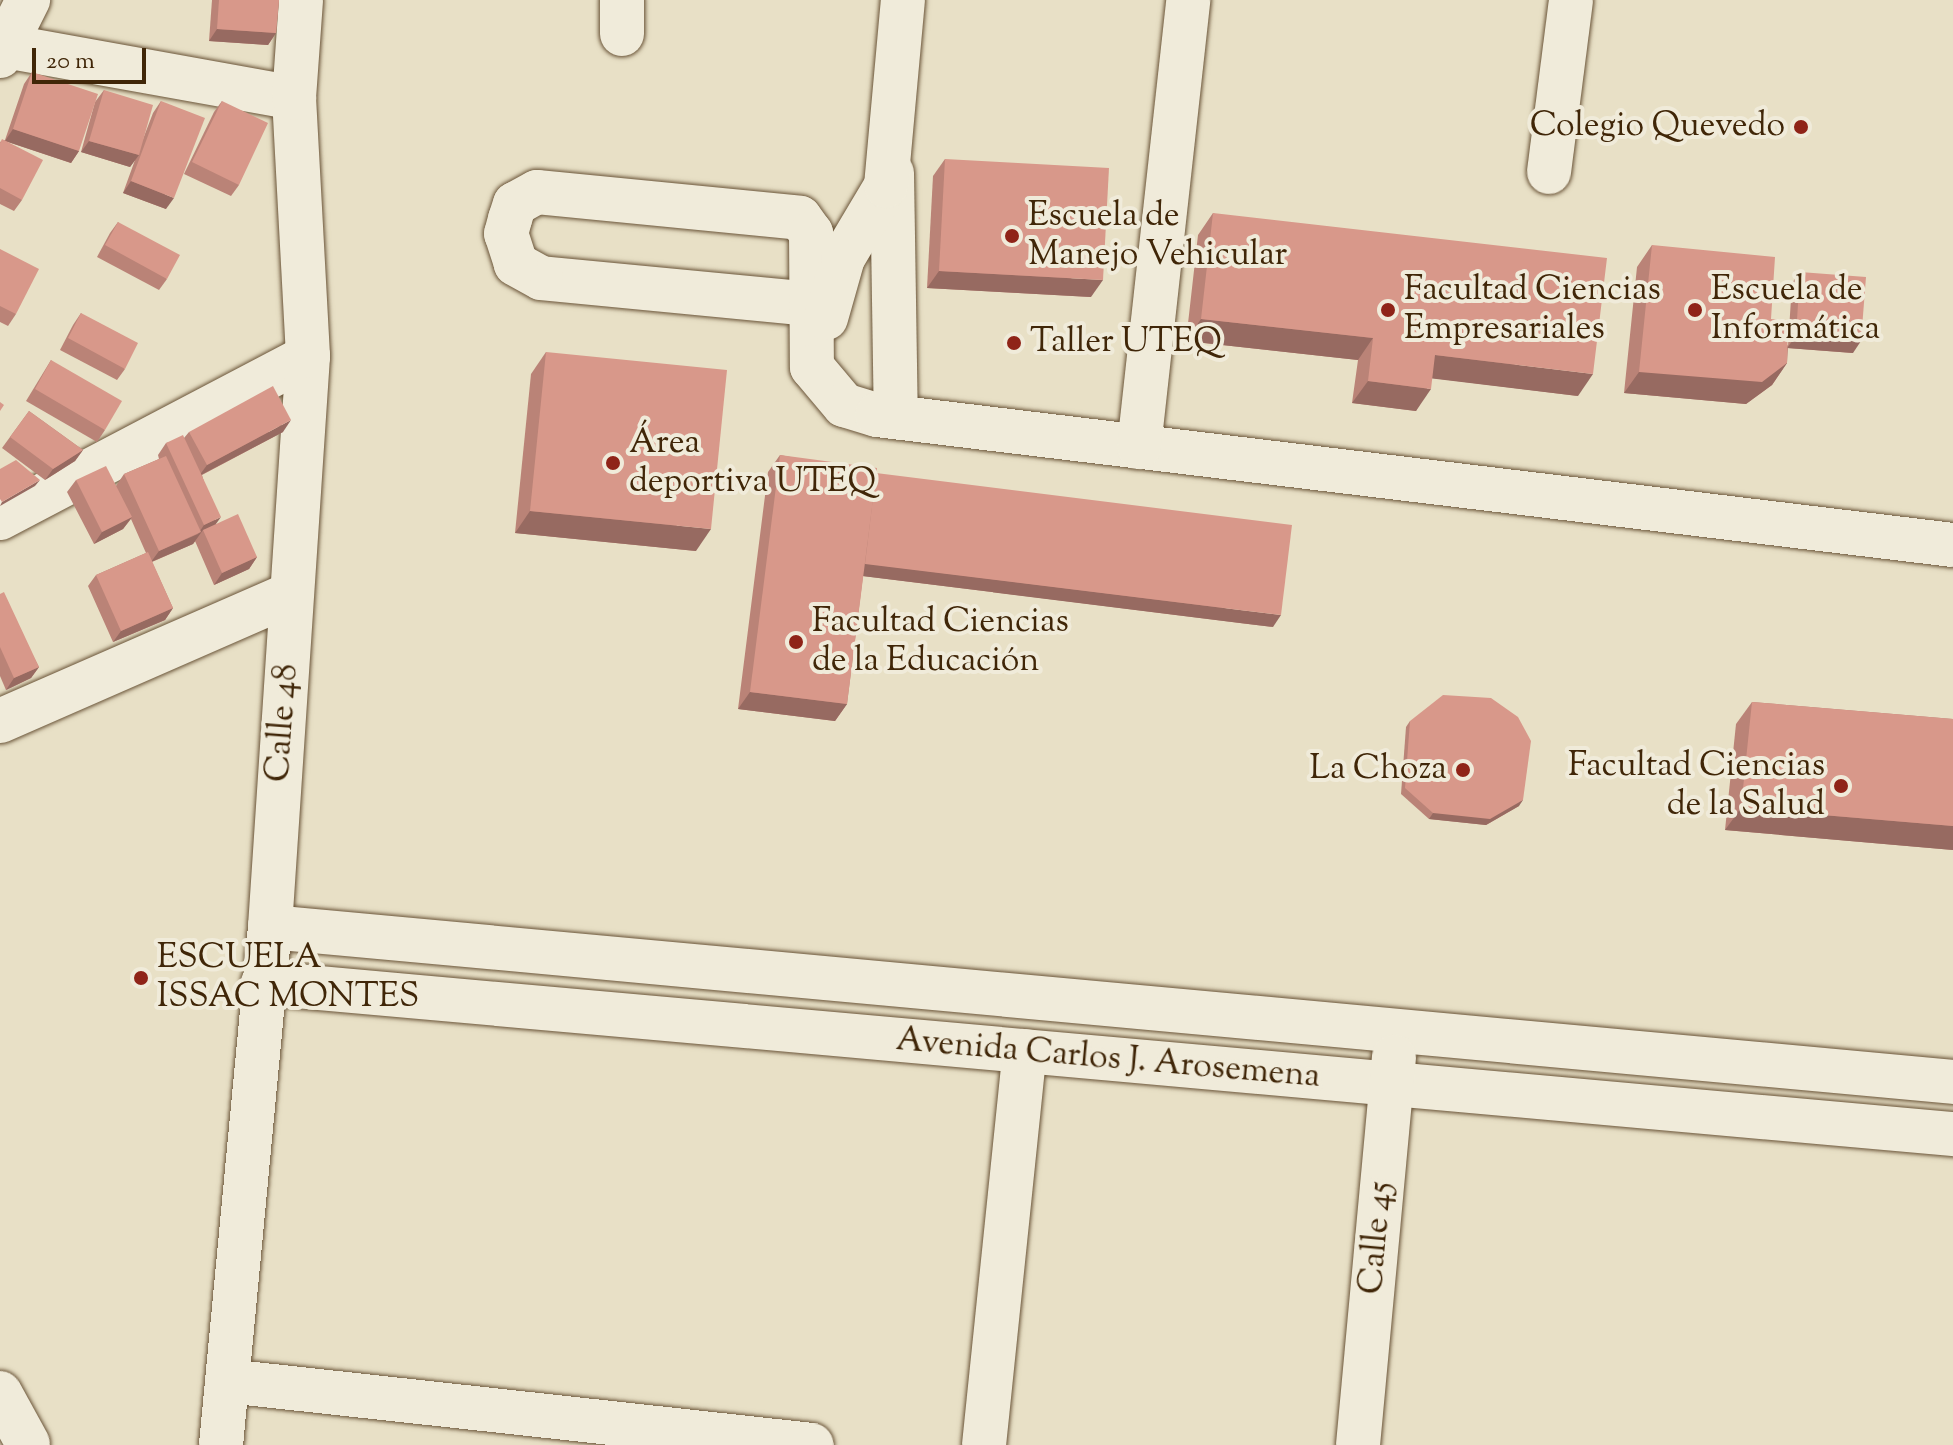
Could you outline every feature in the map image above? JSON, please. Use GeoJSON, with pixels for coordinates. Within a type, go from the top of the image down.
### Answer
{"type":"FeatureCollection","features":[{"type":"Feature","properties":{"kind":"street"},"geometry":{"type":"LineString","coordinates":[[28,0],[2,50],[294,98]]}},
{"type":"Feature","properties":{"kind":"street","name":"Calle 48"},"geometry":{"type":"LineString","coordinates":[[221,1445],[270,927],[308,356],[294,98],[301,0]]}},
{"type":"Feature","properties":{"kind":"street"},"geometry":{"type":"LineString","coordinates":[[812,367],[843,258],[886,186],[903,0]]}},
{"type":"Feature","properties":{"kind":"street"},"geometry":{"type":"LineString","coordinates":[[1139,447],[1165,181],[1188,0]]}},
{"type":"Feature","properties":{"kind":"street"},"geometry":{"type":"LineString","coordinates":[[1549,172],[1571,0]]}},
{"type":"Feature","properties":{"kind":"street"},"geometry":{"type":"LineString","coordinates":[[891,154],[896,417]]}},
{"type":"Feature","properties":{"kind":"street"},"geometry":{"type":"LineString","coordinates":[[811,304],[541,278],[516,264],[506,234],[515,204],[537,192],[789,214],[811,233],[812,367],[844,405],[896,417],[1953,545]]}},
{"type":"Feature","properties":{"kind":"street"},"geometry":{"type":"LineString","coordinates":[[0,518],[308,356]]}},
{"type":"Feature","properties":{"kind":"street"},"geometry":{"type":"LineString","coordinates":[[0,721],[291,594]]}},
{"type":"Feature","properties":{"kind":"street","name":"Avenida Carlos J. Arosemena"},"geometry":{"type":"LineString","coordinates":[[270,927],[1953,1082]]}},
{"type":"Feature","properties":{"kind":"street","name":"Avenida Carlos J. Arosemena"},"geometry":{"type":"LineString","coordinates":[[263,983],[1953,1134]]}},
{"type":"Feature","properties":{"kind":"street","name":"Calle 45"},"geometry":{"type":"LineString","coordinates":[[1358,1445],[1397,1030]]}},
{"type":"Feature","properties":{"kind":"street"},"geometry":{"type":"LineString","coordinates":[[984,1445],[1025,1051]]}},
{"type":"Feature","properties":{"kind":"street"},"geometry":{"type":"LineString","coordinates":[[227,1381],[812,1445]]}},
{"type":"Feature","properties":{"kind":"street"},"geometry":{"type":"LineString","coordinates":[[0,1393],[31,1445]]}},
{"type":"Feature","properties":{"kind":"street"},"geometry":{"type":"LineString","coordinates":[[0,1445],[31,1445]]}},
{"type":"Feature","properties":{"kind":"building"},"geometry":{"type":"Polygon","coordinates":[[[219,0],[279,0],[276,33],[217,29],[219,0]]]}},
{"type":"Feature","properties":{"kind":"building"},"geometry":{"type":"Polygon","coordinates":[[[32,72],[98,94],[79,151],[13,129],[32,72]]]}},
{"type":"Feature","properties":{"kind":"building"},"geometry":{"type":"Polygon","coordinates":[[[104,90],[153,105],[139,155],[89,141],[104,90]]]}},
{"type":"Feature","properties":{"kind":"building"},"geometry":{"type":"Polygon","coordinates":[[[161,101],[205,118],[174,198],[131,181],[161,101]]]}},
{"type":"Feature","properties":{"kind":"building"},"geometry":{"type":"Polygon","coordinates":[[[222,101],[268,123],[239,185],[192,162],[222,101]]]}},
{"type":"Feature","properties":{"kind":"building"},"geometry":{"type":"Polygon","coordinates":[[[2,139],[43,160],[22,200],[0,188],[2,139]]]}},
{"type":"Feature","properties":{"kind":"building","name":"Escuela de Manejo Vehicular"},"geometry":{"type":"Polygon","coordinates":[[[945,159],[1109,168],[1103,280],[939,271],[945,159]]]}},
{"type":"Feature","properties":{"kind":"building","name":"Facultad Ciencias Empresariales"},"geometry":{"type":"Polygon","coordinates":[[[1213,213],[1607,258],[1593,374],[1435,355],[1431,389],[1368,381],[1373,338],[1201,319],[1213,213]]]}},
{"type":"Feature","properties":{"kind":"building"},"geometry":{"type":"Polygon","coordinates":[[[118,222],[180,255],[167,279],[105,245],[118,222]]]}},
{"type":"Feature","properties":{"kind":"building","name":"Escuela de Informática"},"geometry":{"type":"Polygon","coordinates":[[[1652,245],[1775,257],[1771,319],[1788,321],[1787,363],[1762,382],[1639,372],[1652,245]]]}},
{"type":"Feature","properties":{"kind":"building"},"geometry":{"type":"Polygon","coordinates":[[[0,249],[39,269],[16,314],[0,306],[0,249]]]}},
{"type":"Feature","properties":{"kind":"building"},"geometry":{"type":"Polygon","coordinates":[[[1800,272],[1866,277],[1861,341],[1796,336],[1800,272]]]}},
{"type":"Feature","properties":{"kind":"building"},"geometry":{"type":"Polygon","coordinates":[[[81,313],[138,343],[125,369],[68,338],[81,313]]]}},
{"type":"Feature","properties":{"kind":"building","name":"Área deportiva UTEQ"},"geometry":{"type":"Polygon","coordinates":[[[546,352],[727,370],[711,529],[530,511],[546,352]]]}},
{"type":"Feature","properties":{"kind":"building"},"geometry":{"type":"Polygon","coordinates":[[[51,360],[122,401],[105,430],[35,389],[51,360]]]}},
{"type":"Feature","properties":{"kind":"building"},"geometry":{"type":"Polygon","coordinates":[[[273,386],[291,420],[207,465],[189,432],[273,386]]]}},
{"type":"Feature","properties":{"kind":"building"},"geometry":{"type":"Polygon","coordinates":[[[29,411],[83,450],[53,469],[10,437],[29,411]]]}},
{"type":"Feature","properties":{"kind":"building"},"geometry":{"type":"Polygon","coordinates":[[[183,435],[221,517],[204,525],[166,443],[183,435]]]}},
{"type":"Feature","properties":{"kind":"building","name":"Facultad Ciencias de la Educación"},"geometry":{"type":"Polygon","coordinates":[[[780,455],[877,468],[847,704],[750,692],[780,455]]]}},
{"type":"Feature","properties":{"kind":"building"},"geometry":{"type":"Polygon","coordinates":[[[166,456],[201,532],[159,551],[124,474],[166,456]]]}},
{"type":"Feature","properties":{"kind":"building"},"geometry":{"type":"Polygon","coordinates":[[[16,460],[40,480],[2,502],[0,469],[16,460]]]}},
{"type":"Feature","properties":{"kind":"building"},"geometry":{"type":"Polygon","coordinates":[[[106,466],[132,517],[102,532],[76,480],[106,466]]]}},
{"type":"Feature","properties":{"kind":"building"},"geometry":{"type":"Polygon","coordinates":[[[876,473],[1292,525],[1281,615],[865,564],[876,473]]]}},
{"type":"Feature","properties":{"kind":"building"},"geometry":{"type":"Polygon","coordinates":[[[238,514],[257,557],[222,573],[203,530],[238,514]]]}},
{"type":"Feature","properties":{"kind":"building"},"geometry":{"type":"Polygon","coordinates":[[[148,552],[173,608],[121,631],[96,575],[148,552]]]}},
{"type":"Feature","properties":{"kind":"building"},"geometry":{"type":"Polygon","coordinates":[[[4,592],[39,667],[14,678],[0,647],[0,594],[4,592]]]}},
{"type":"Feature","properties":{"kind":"building","name":"La Choza"},"geometry":{"type":"Polygon","coordinates":[[[1443,695],[1491,698],[1518,717],[1531,741],[1523,800],[1490,819],[1433,813],[1405,788],[1410,721],[1443,695]]]}},
{"type":"Feature","properties":{"kind":"building","name":"Facultad Ciencias de la Salud"},"geometry":{"type":"Polygon","coordinates":[[[1752,702],[1953,719],[1953,826],[1741,808],[1752,702]]]}},
{"type":"Feature","properties":{"kind":"place","name":"Colegio Quevedo"},"geometry":{"type":"Point","coordinates":[1801,127]}},
{"type":"Feature","properties":{"kind":"place","name":"Escuela de Manejo Vehicular"},"geometry":{"type":"Point","coordinates":[1012,236]}},
{"type":"Feature","properties":{"kind":"place","name":"Facultad Ciencias Empresariales"},"geometry":{"type":"Point","coordinates":[1388,310]}},
{"type":"Feature","properties":{"kind":"place","name":"Escuela de Informática"},"geometry":{"type":"Point","coordinates":[1695,310]}},
{"type":"Feature","properties":{"kind":"place","name":"Taller UTEQ"},"geometry":{"type":"Point","coordinates":[1014,343]}},
{"type":"Feature","properties":{"kind":"place","name":"Área deportiva UTEQ"},"geometry":{"type":"Point","coordinates":[613,463]}},
{"type":"Feature","properties":{"kind":"place","name":"Facultad Ciencias de la Educación"},"geometry":{"type":"Point","coordinates":[796,642]}},
{"type":"Feature","properties":{"kind":"place","name":"La Choza"},"geometry":{"type":"Point","coordinates":[1463,770]}},
{"type":"Feature","properties":{"kind":"place","name":"Facultad Ciencias de la Salud"},"geometry":{"type":"Point","coordinates":[1841,786]}},
{"type":"Feature","properties":{"kind":"place","name":"ESCUELA ISSAC MONTES"},"geometry":{"type":"Point","coordinates":[141,978]}}]}
